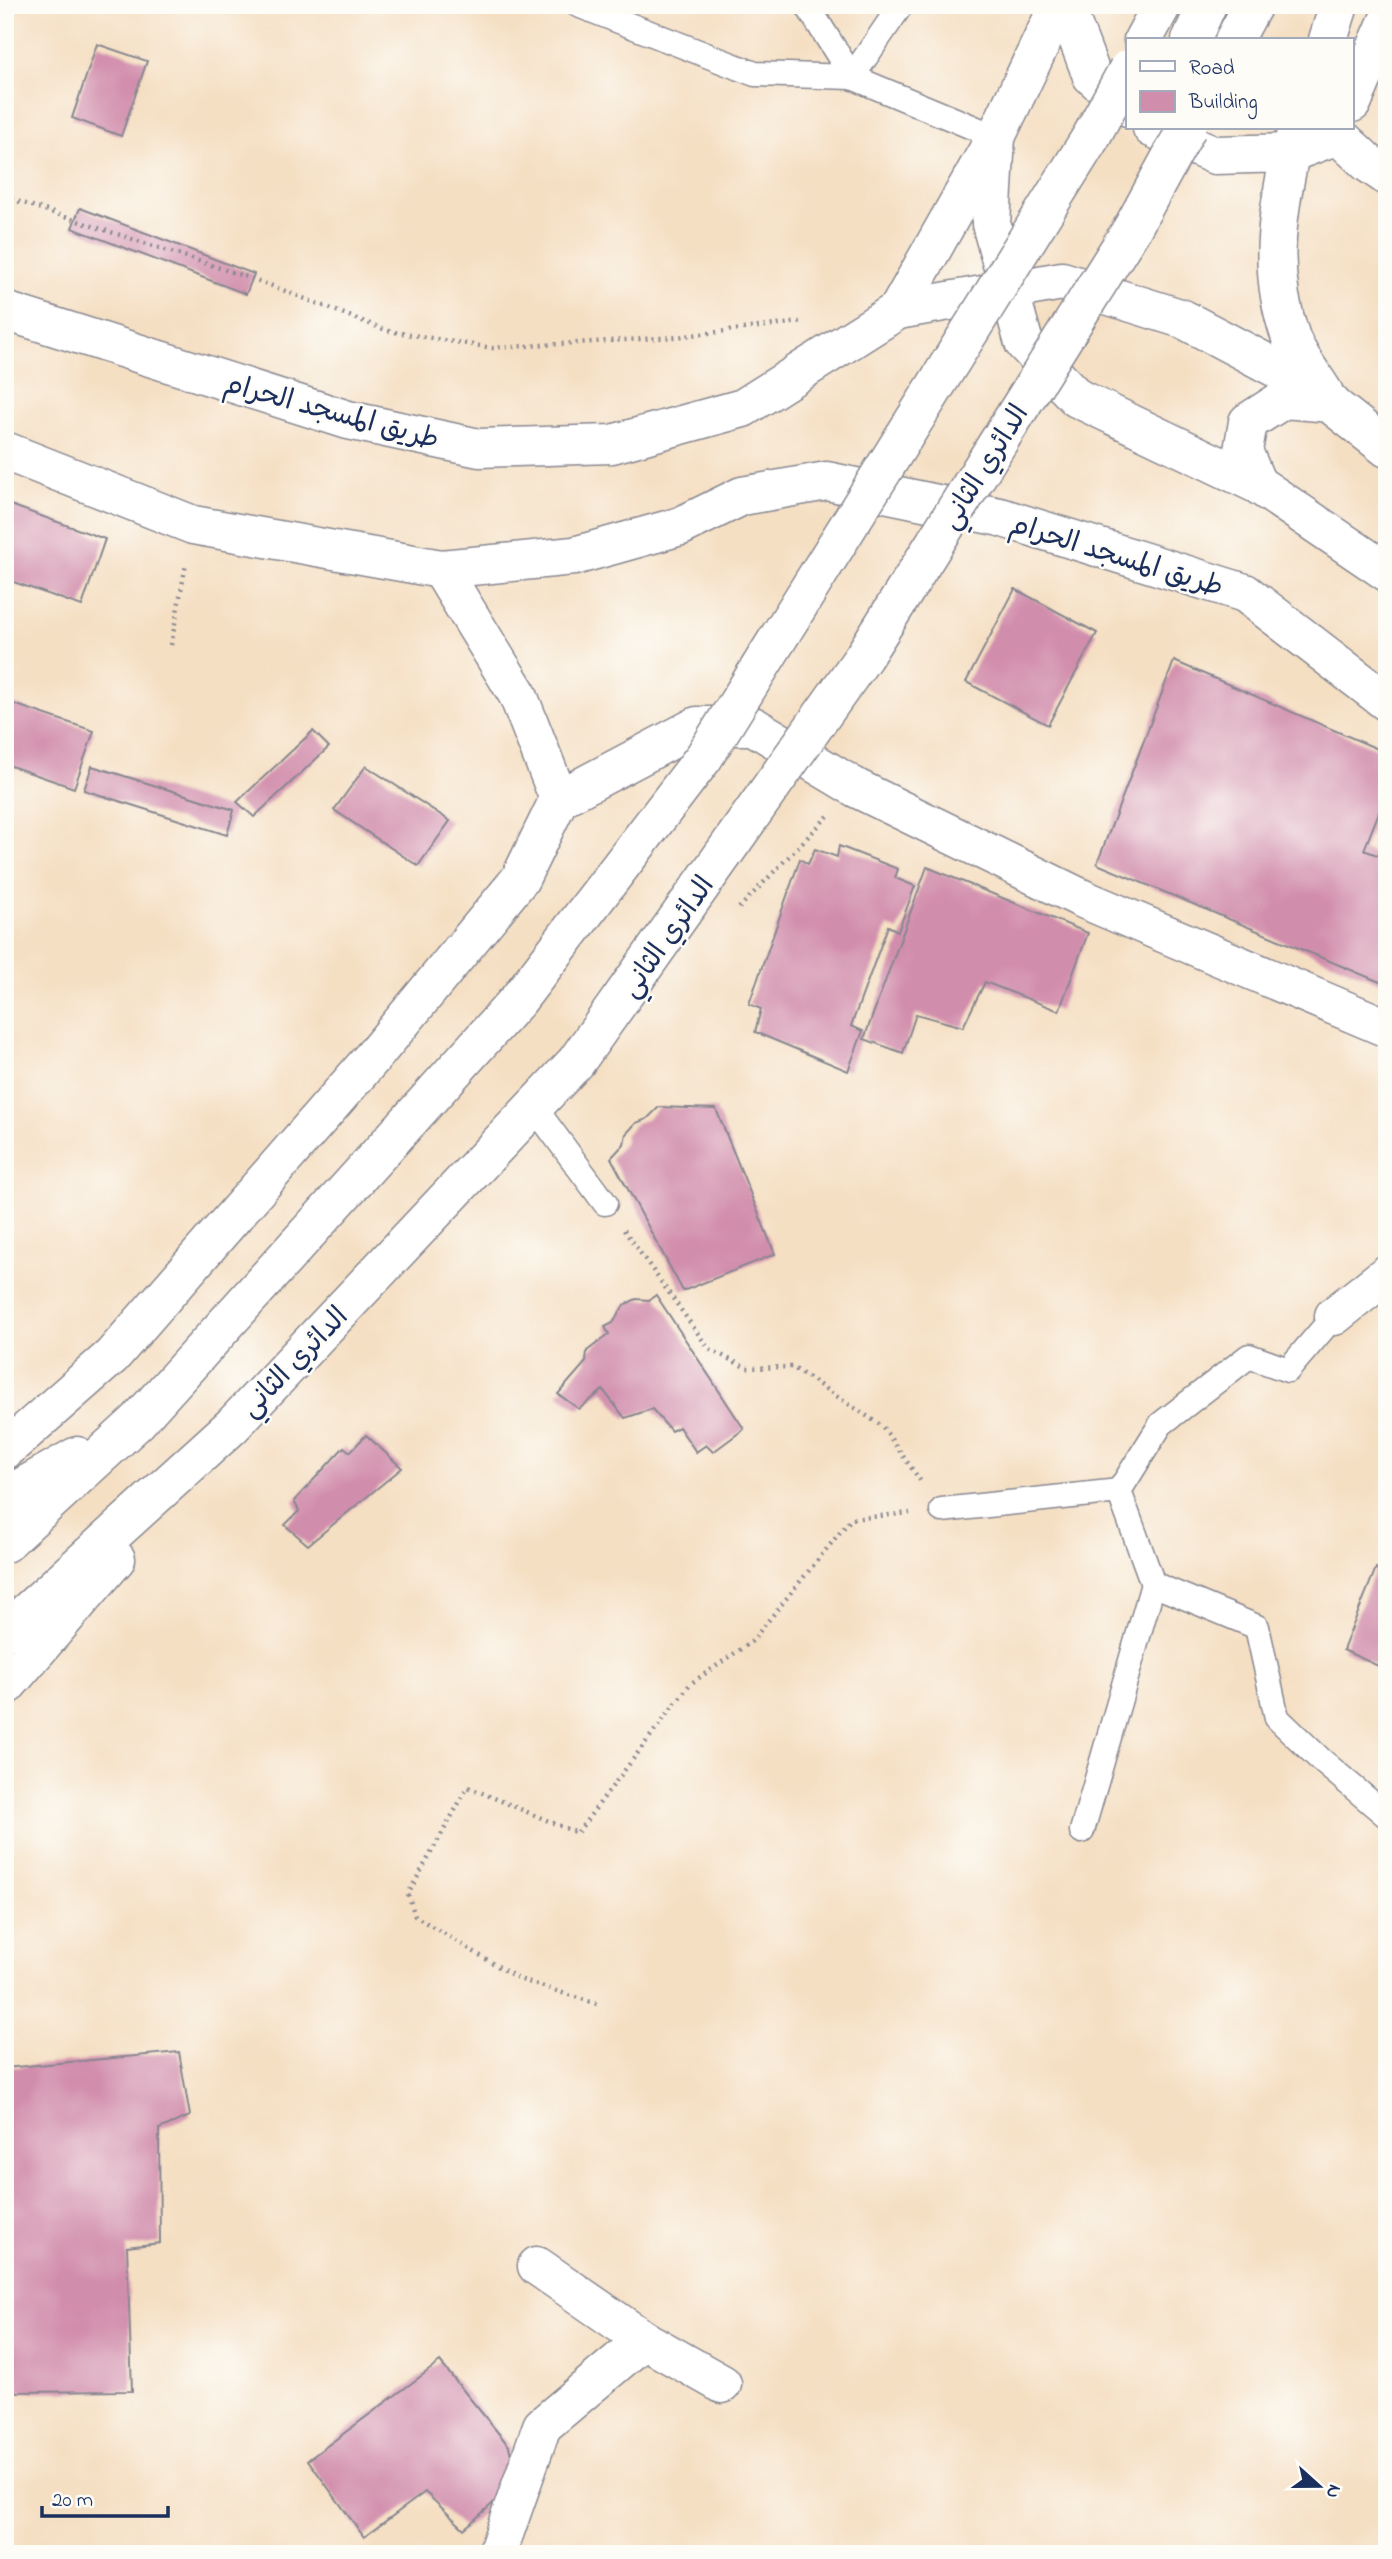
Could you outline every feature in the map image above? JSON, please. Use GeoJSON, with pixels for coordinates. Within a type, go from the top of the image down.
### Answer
{"type":"FeatureCollection","features":[{"type":"Feature","properties":{"kind":"main road"},"geometry":{"type":"LineString","coordinates":[[898,310],[996,137],[1059,5]]}},
{"type":"Feature","properties":{"kind":"main road"},"geometry":{"type":"LineString","coordinates":[[1065,5],[1092,76],[1126,105]]}},
{"type":"Feature","properties":{"kind":"main road"},"geometry":{"type":"LineString","coordinates":[[1144,38],[1162,5]]}},
{"type":"Feature","properties":{"kind":"main road"},"geometry":{"type":"LineString","coordinates":[[1192,38],[1207,5]]}},
{"type":"Feature","properties":{"kind":"main road"},"geometry":{"type":"LineString","coordinates":[[1235,38],[1252,5]]}},
{"type":"Feature","properties":{"kind":"main road"},"geometry":{"type":"LineString","coordinates":[[1329,38],[1339,5]]}},
{"type":"Feature","properties":{"kind":"main road"},"geometry":{"type":"LineString","coordinates":[[1354,99],[1387,23]]}},
{"type":"Feature","properties":{"kind":"main road"},"geometry":{"type":"LineString","coordinates":[[5,1543],[137,1422],[518,1000],[704,757],[1084,149],[1126,73]]}},
{"type":"Feature","properties":{"kind":"main road"},"geometry":{"type":"LineString","coordinates":[[1157,130],[1215,155],[1294,140],[1322,130]]}},
{"type":"Feature","properties":{"kind":"main road","name":"الدائري الثاني"},"geometry":{"type":"LineString","coordinates":[[5,1632],[232,1426],[576,1062],[863,656],[1133,227],[1186,130]]}},
{"type":"Feature","properties":{"kind":"main road"},"geometry":{"type":"LineString","coordinates":[[1349,130],[1368,163],[1387,176]]}},
{"type":"Feature","properties":{"kind":"main road"},"geometry":{"type":"LineString","coordinates":[[996,137],[990,224],[1024,343],[1077,398],[1257,484],[1387,572]]}},
{"type":"Feature","properties":{"kind":"main road"},"geometry":{"type":"LineString","coordinates":[[1294,140],[1276,229],[1277,284],[1291,340],[1331,403]]}},
{"type":"Feature","properties":{"kind":"main road","name":"طريق المسجد الحرام"},"geometry":{"type":"LineString","coordinates":[[5,311],[348,420],[480,448],[612,444],[743,408],[898,310],[1062,281],[1184,319],[1304,383],[1387,448]]}},
{"type":"Feature","properties":{"kind":"main road"},"geometry":{"type":"LineString","coordinates":[[1257,484],[1243,451],[1248,422],[1284,399],[1331,403]]}},
{"type":"Feature","properties":{"kind":"main road","name":"طريق المسجد الحرام"},"geometry":{"type":"LineString","coordinates":[[5,451],[193,525],[441,569],[574,556],[681,526],[742,496],[827,481],[1000,517],[1245,593],[1387,702]]}},
{"type":"Feature","properties":{"kind":"main road"},"geometry":{"type":"LineString","coordinates":[[441,569],[518,695],[559,799]]}},
{"type":"Feature","properties":{"kind":"main road"},"geometry":{"type":"LineString","coordinates":[[5,1450],[111,1356],[378,1051],[520,879],[559,799],[697,726],[753,726],[856,788],[1083,899],[1387,1028]]}},
{"type":"Feature","properties":{"kind":"main road"},"geometry":{"type":"LineString","coordinates":[[1334,1316],[1387,1274]]}},
{"type":"Feature","properties":{"kind":"main road"},"geometry":{"type":"LineString","coordinates":[[5,1497],[137,1422]]}},
{"type":"Feature","properties":{"kind":"main road"},"geometry":{"type":"LineString","coordinates":[[5,1687],[232,1426]]}},
{"type":"Feature","properties":{"kind":"main road"},"geometry":{"type":"LineString","coordinates":[[537,2266],[644,2340],[722,2384]]}},
{"type":"Feature","properties":{"kind":"main road"},"geometry":{"type":"LineString","coordinates":[[497,2554],[542,2426],[644,2340]]}},
{"type":"Feature","properties":{"kind":"lane"},"geometry":{"type":"LineString","coordinates":[[578,5],[755,74],[852,77],[996,137]]}},
{"type":"Feature","properties":{"kind":"lane"},"geometry":{"type":"LineString","coordinates":[[807,5],[852,77]]}},
{"type":"Feature","properties":{"kind":"lane"},"geometry":{"type":"LineString","coordinates":[[852,77],[901,5]]}},
{"type":"Feature","properties":{"kind":"lane"},"geometry":{"type":"LineString","coordinates":[[534,1107],[605,1203]]}},
{"type":"Feature","properties":{"kind":"lane"},"geometry":{"type":"LineString","coordinates":[[1119,1491],[1161,1424],[1249,1356],[1288,1370],[1334,1316]]}},
{"type":"Feature","properties":{"kind":"lane"},"geometry":{"type":"LineString","coordinates":[[942,1510],[1119,1491]]}},
{"type":"Feature","properties":{"kind":"lane"},"geometry":{"type":"LineString","coordinates":[[1082,1831],[1153,1584],[1119,1491]]}},
{"type":"Feature","properties":{"kind":"lane"},"geometry":{"type":"LineString","coordinates":[[1153,1584],[1256,1627],[1277,1718],[1387,1816]]}},
{"type":"Feature","properties":{"kind":"path"},"geometry":{"type":"LineString","coordinates":[[5,197],[262,282],[388,331],[492,348],[676,337],[807,321]]}},
{"type":"Feature","properties":{"kind":"path"},"geometry":{"type":"LineString","coordinates":[[171,645],[193,525]]}},
{"type":"Feature","properties":{"kind":"path"},"geometry":{"type":"LineString","coordinates":[[597,2004],[519,1979],[415,1916],[408,1894],[468,1787],[577,1833],[690,1684],[751,1642],[851,1520],[942,1510],[882,1426],[792,1367],[747,1368],[709,1349],[605,1203]]}},
{"type":"Feature","properties":{"kind":"building"},"geometry":{"type":"Polygon","coordinates":[[[97,44],[147,61],[121,136],[72,118],[97,44]]]}},
{"type":"Feature","properties":{"kind":"building"},"geometry":{"type":"Polygon","coordinates":[[[80,208],[254,274],[246,294],[72,228],[80,208]]]}},
{"type":"Feature","properties":{"kind":"building"},"geometry":{"type":"Polygon","coordinates":[[[5,503],[105,539],[82,606],[5,579],[5,503]]]}},
{"type":"Feature","properties":{"kind":"building"},"geometry":{"type":"Polygon","coordinates":[[[1015,589],[1097,633],[1048,725],[966,682],[1015,589]]]}},
{"type":"Feature","properties":{"kind":"building"},"geometry":{"type":"Polygon","coordinates":[[[1174,661],[1387,753],[1387,792],[1364,850],[1387,859],[1387,985],[1097,864],[1174,661]]]}},
{"type":"Feature","properties":{"kind":"building"},"geometry":{"type":"Polygon","coordinates":[[[5,701],[94,731],[74,788],[5,764],[5,701]]]}},
{"type":"Feature","properties":{"kind":"building"},"geometry":{"type":"Polygon","coordinates":[[[313,731],[329,747],[254,817],[237,802],[313,731]]]}},
{"type":"Feature","properties":{"kind":"building"},"geometry":{"type":"Polygon","coordinates":[[[92,766],[234,810],[227,835],[84,790],[92,766]]]}},
{"type":"Feature","properties":{"kind":"building"},"geometry":{"type":"Polygon","coordinates":[[[366,766],[450,821],[418,866],[334,810],[366,766]]]}},
{"type":"Feature","properties":{"kind":"building"},"geometry":{"type":"Polygon","coordinates":[[[839,846],[898,869],[895,878],[915,886],[898,931],[888,926],[851,1026],[863,1031],[848,1071],[755,1032],[761,1009],[749,1004],[800,859],[808,864],[815,849],[837,857],[839,846]]]}},
{"type":"Feature","properties":{"kind":"building"},"geometry":{"type":"Polygon","coordinates":[[[927,867],[1088,933],[1059,1011],[985,982],[963,1027],[916,1014],[903,1053],[864,1039],[927,867]]]}},
{"type":"Feature","properties":{"kind":"building"},"geometry":{"type":"Polygon","coordinates":[[[659,1107],[716,1109],[775,1254],[683,1291],[611,1158],[624,1144],[626,1134],[636,1123],[647,1119],[659,1107]]]}},
{"type":"Feature","properties":{"kind":"building"},"geometry":{"type":"Polygon","coordinates":[[[656,1295],[744,1429],[713,1452],[706,1445],[696,1452],[679,1427],[671,1431],[652,1409],[625,1418],[603,1390],[579,1409],[558,1394],[586,1362],[587,1351],[609,1334],[605,1327],[613,1323],[624,1305],[636,1299],[649,1300],[656,1295]]]}},
{"type":"Feature","properties":{"kind":"building"},"geometry":{"type":"Polygon","coordinates":[[[366,1435],[402,1468],[308,1545],[285,1525],[299,1511],[294,1501],[344,1447],[350,1452],[366,1435]]]}},
{"type":"Feature","properties":{"kind":"building"},"geometry":{"type":"Polygon","coordinates":[[[1376,1568],[1387,1573],[1387,1670],[1343,1650],[1376,1568]]]}},
{"type":"Feature","properties":{"kind":"building"},"geometry":{"type":"Polygon","coordinates":[[[179,2052],[190,2116],[159,2129],[160,2243],[127,2247],[132,2391],[5,2392],[5,2068],[179,2052]]]}},
{"type":"Feature","properties":{"kind":"building"},"geometry":{"type":"Polygon","coordinates":[[[440,2362],[509,2446],[517,2482],[464,2529],[425,2492],[364,2537],[308,2460],[440,2362]]]}}]}
